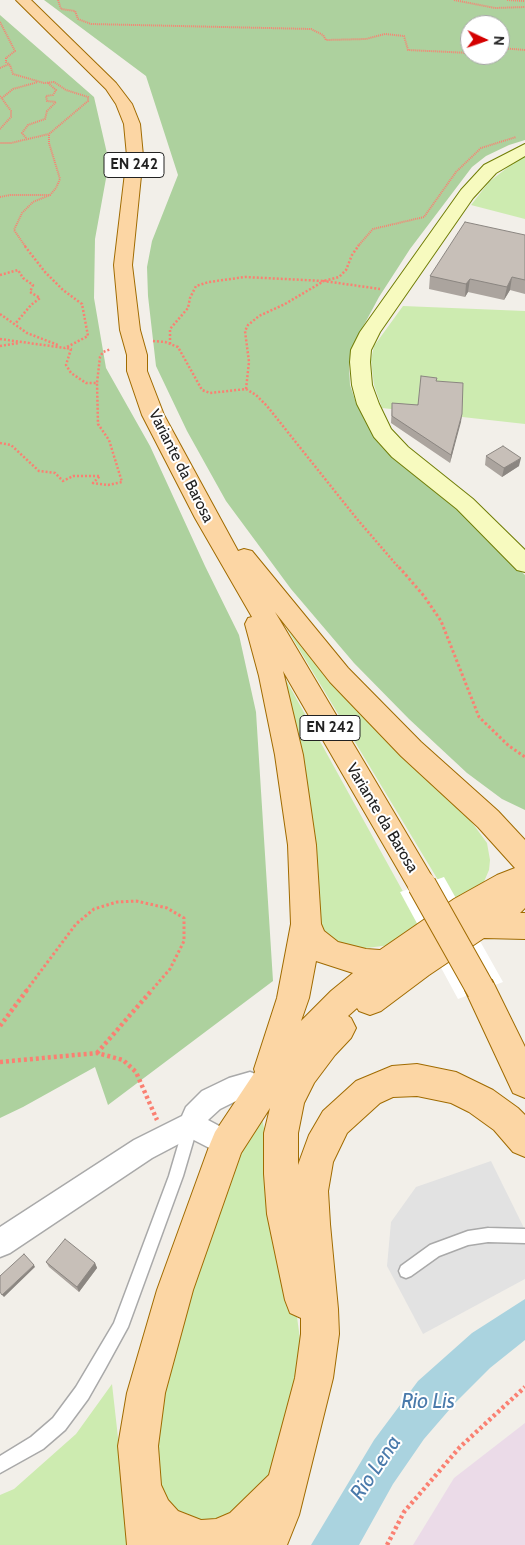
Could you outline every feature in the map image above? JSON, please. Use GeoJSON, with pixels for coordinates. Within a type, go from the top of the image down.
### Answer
{"type":"FeatureCollection","features":[{"type":"Feature","properties":{"kind":"main road","name":"Variante da Barosa"},"geometry":{"type":"LineString","coordinates":[[12,0],[102,88],[114,106],[121,124],[124,150],[112,242],[112,287],[123,344],[128,358],[137,371],[153,415],[207,518],[422,885],[481,990],[525,1082]]}},
{"type":"Feature","properties":{"kind":"main road","name":"Variante da Barosa"},"geometry":{"type":"LineString","coordinates":[[23,0],[111,86],[124,104],[132,124],[135,156],[123,265],[128,318],[136,355],[137,371]]}},
{"type":"Feature","properties":{"kind":"main road"},"geometry":{"type":"LineString","coordinates":[[521,143],[472,188],[398,291],[370,332],[361,350],[360,373],[368,404],[382,432],[400,452],[448,489],[525,564]]}},
{"type":"Feature","properties":{"kind":"main road"},"geometry":{"type":"LineString","coordinates":[[207,518],[263,578],[310,640],[355,692],[411,749],[488,819],[525,860]]}},
{"type":"Feature","properties":{"kind":"main road"},"geometry":{"type":"LineString","coordinates":[[238,571],[272,676],[289,755],[302,845],[306,924],[293,998],[263,1088]]}},
{"type":"Feature","properties":{"kind":"main road"},"geometry":{"type":"LineString","coordinates":[[488,819],[525,832]]}},
{"type":"Feature","properties":{"kind":"main road"},"geometry":{"type":"LineString","coordinates":[[148,1545],[138,1446],[146,1393],[176,1290],[227,1144],[275,1071],[314,1029],[385,964],[465,908],[507,884],[525,877]]}},
{"type":"Feature","properties":{"kind":"main road"},"geometry":{"type":"LineString","coordinates":[[315,1368],[300,1282],[285,1214],[281,1133],[288,1101],[302,1072],[324,1044],[360,1009],[387,986],[476,925],[504,909],[525,890]]}},
{"type":"Feature","properties":{"kind":"main road"},"geometry":{"type":"LineString","coordinates":[[306,924],[311,939],[324,950],[352,960],[405,965],[425,960]]}},
{"type":"Feature","properties":{"kind":"main road"},"geometry":{"type":"LineString","coordinates":[[476,925],[525,926]]}},
{"type":"Feature","properties":{"kind":"main road"},"geometry":{"type":"LineString","coordinates":[[266,1545],[279,1515],[310,1400],[320,1334],[320,1309],[312,1224],[312,1176],[321,1148],[335,1122],[368,1092],[392,1082],[431,1081],[456,1088],[481,1101],[506,1119],[525,1140]]}},
{"type":"Feature","properties":{"kind":"main road"},"geometry":{"type":"LineString","coordinates":[[263,1088],[268,1095],[281,1141]]}},
{"type":"Feature","properties":{"kind":"main road"},"geometry":{"type":"LineString","coordinates":[[141,1488],[154,1514],[164,1525],[200,1541],[216,1540],[230,1536],[244,1527],[286,1487]]}},
{"type":"Feature","properties":{"kind":"street"},"geometry":{"type":"LineString","coordinates":[[0,1243],[164,1137],[191,1125],[195,1116],[211,1100],[238,1087],[250,1084],[263,1088]]}},
{"type":"Feature","properties":{"kind":"street"},"geometry":{"type":"LineString","coordinates":[[191,1125],[227,1144]]}},
{"type":"Feature","properties":{"kind":"lane"},"geometry":{"type":"LineString","coordinates":[[0,1465],[37,1443],[59,1424],[100,1364],[120,1326],[176,1176],[191,1125]]}},
{"type":"Feature","properties":{"kind":"lane"},"geometry":{"type":"LineString","coordinates":[[406,1271],[435,1250],[460,1241],[488,1235],[525,1236]]}},
{"type":"Feature","properties":{"kind":"path"},"geometry":{"type":"LineString","coordinates":[[58,0],[61,9],[75,11],[78,19],[91,24],[310,29],[323,35],[326,40],[366,39],[385,34],[404,36],[408,50],[460,52]]}},
{"type":"Feature","properties":{"kind":"path"},"geometry":{"type":"LineString","coordinates":[[454,0],[495,8],[525,7]]}},
{"type":"Feature","properties":{"kind":"path"},"geometry":{"type":"LineString","coordinates":[[506,0],[525,1]]}},
{"type":"Feature","properties":{"kind":"path"},"geometry":{"type":"LineString","coordinates":[[0,22],[15,51],[6,58],[6,62],[9,64],[13,74],[38,82],[54,82],[66,90],[88,97],[88,101],[49,134],[11,143],[0,143]]}},
{"type":"Feature","properties":{"kind":"path"},"geometry":{"type":"LineString","coordinates":[[510,49],[525,50]]}},
{"type":"Feature","properties":{"kind":"path"},"geometry":{"type":"LineString","coordinates":[[0,68],[9,64]]}},
{"type":"Feature","properties":{"kind":"path"},"geometry":{"type":"LineString","coordinates":[[0,129],[11,117],[11,111],[1,97],[12,89],[38,82]]}},
{"type":"Feature","properties":{"kind":"path"},"geometry":{"type":"LineString","coordinates":[[26,138],[22,133],[28,125],[45,119],[47,111],[56,102],[48,101],[46,96],[53,94],[56,90],[47,83]]}},
{"type":"Feature","properties":{"kind":"path"},"geometry":{"type":"LineString","coordinates":[[0,314],[27,333],[65,348],[88,336],[82,304],[63,290],[45,272],[30,255],[14,230],[22,213],[33,202],[50,195],[60,180],[49,143],[49,134]]}},
{"type":"Feature","properties":{"kind":"path"},"geometry":{"type":"LineString","coordinates":[[246,389],[249,362],[245,331],[248,325],[259,316],[285,304],[324,281],[339,277],[346,270],[352,255],[373,230],[424,217],[456,172],[481,148],[521,143]]}},
{"type":"Feature","properties":{"kind":"path"},"geometry":{"type":"LineString","coordinates":[[0,197],[10,194],[50,195]]}},
{"type":"Feature","properties":{"kind":"path"},"geometry":{"type":"LineString","coordinates":[[0,276],[18,270],[23,278],[33,285],[30,292],[40,298],[31,305],[15,324]]}},
{"type":"Feature","properties":{"kind":"path"},"geometry":{"type":"LineString","coordinates":[[170,344],[170,330],[174,321],[188,308],[190,298],[196,286],[209,282],[245,277],[324,281],[398,291]]}},
{"type":"Feature","properties":{"kind":"path"},"geometry":{"type":"LineString","coordinates":[[0,339],[71,349],[66,365],[71,373],[86,383],[98,383]]}},
{"type":"Feature","properties":{"kind":"path"},"geometry":{"type":"LineString","coordinates":[[153,341],[178,347],[202,390],[210,392],[246,389],[256,395],[267,406],[358,519],[424,596],[441,621],[479,717],[509,746],[525,757]]}},
{"type":"Feature","properties":{"kind":"path"},"geometry":{"type":"LineString","coordinates":[[0,346],[24,342]]}},
{"type":"Feature","properties":{"kind":"path"},"geometry":{"type":"LineString","coordinates":[[0,443],[11,445],[38,471],[55,473],[63,481],[73,476],[100,476],[92,483],[108,485],[122,482],[109,440],[98,424],[100,357],[102,352],[111,349]]}},
{"type":"Feature","properties":{"kind":"path"},"geometry":{"type":"LineString","coordinates":[[0,1026],[76,924],[94,909],[117,902],[136,901],[167,908],[184,918],[184,941],[170,969],[97,1053]]}},
{"type":"Feature","properties":{"kind":"path"},"geometry":{"type":"LineString","coordinates":[[0,1062],[97,1053],[122,1060],[136,1072],[164,1137]]}},
{"type":"Feature","properties":{"kind":"path"},"geometry":{"type":"LineString","coordinates":[[387,1545],[404,1512],[460,1447],[525,1387]]}},
{"type":"Feature","properties":{"kind":"shaded area"},"geometry":{"type":"Polygon","coordinates":[[[491,1161],[525,1230],[525,1279],[423,1334],[387,1266],[391,1222],[416,1187],[491,1161]]]}},
{"type":"Feature","properties":{"kind":"shaded area"},"geometry":{"type":"Polygon","coordinates":[[[525,1423],[525,1545],[413,1545],[454,1478],[525,1423]]]}},
{"type":"Feature","properties":{"kind":"green space"},"geometry":{"type":"Polygon","coordinates":[[[44,0],[525,0],[525,140],[486,156],[472,167],[410,249],[379,297],[351,349],[349,367],[350,385],[356,403],[379,444],[406,468],[441,494],[525,575],[525,810],[502,799],[467,773],[409,719],[354,663],[291,589],[226,501],[187,431],[156,366],[148,296],[147,267],[152,241],[178,175],[146,76],[44,0]]]}},
{"type":"Feature","properties":{"kind":"green space"},"geometry":{"type":"Polygon","coordinates":[[[0,15],[94,97],[109,162],[95,239],[94,298],[106,368],[150,446],[239,635],[256,712],[273,981],[108,1105],[95,1067],[0,1118],[0,15]]]}},
{"type":"Feature","properties":{"kind":"green space"},"geometry":{"type":"Polygon","coordinates":[[[525,156],[525,219],[471,205],[489,182],[525,156]]]}},
{"type":"Feature","properties":{"kind":"green space"},"geometry":{"type":"Polygon","coordinates":[[[403,306],[525,311],[525,424],[382,408],[374,385],[371,360],[374,346],[403,306]]]}},
{"type":"Feature","properties":{"kind":"green space"},"geometry":{"type":"Polygon","coordinates":[[[281,619],[465,813],[487,843],[490,860],[489,870],[483,884],[391,945],[358,949],[343,947],[323,933],[319,924],[280,669],[406,897],[441,885],[281,619]]]}},
{"type":"Feature","properties":{"kind":"green space"},"geometry":{"type":"Polygon","coordinates":[[[261,1112],[291,1273],[300,1339],[300,1375],[277,1458],[264,1485],[251,1504],[205,1525],[169,1508],[158,1484],[157,1438],[160,1415],[186,1305],[231,1174],[261,1112]]]}},
{"type":"Feature","properties":{"kind":"green space"},"geometry":{"type":"Polygon","coordinates":[[[112,1384],[130,1545],[0,1545],[0,1495],[14,1489],[76,1434],[112,1384]]]}},
{"type":"Feature","properties":{"kind":"water","name":"Rio Lis"},"geometry":{"type":"Polygon","coordinates":[[[525,1299],[525,1340],[490,1368],[456,1402],[424,1439],[393,1484],[359,1545],[311,1545],[374,1440],[418,1381],[472,1333],[525,1299]]]}},
{"type":"Feature","properties":{"kind":"pier"},"geometry":{"type":"Polygon","coordinates":[[[444,877],[503,982],[458,999],[400,892],[444,877]]]}},
{"type":"Feature","properties":{"kind":"building"},"geometry":{"type":"Polygon","coordinates":[[[465,222],[525,235],[525,280],[512,277],[507,287],[470,279],[466,284],[430,276],[465,222]]]}},
{"type":"Feature","properties":{"kind":"building"},"geometry":{"type":"Polygon","coordinates":[[[421,376],[437,378],[436,381],[463,383],[462,414],[451,455],[392,416],[392,403],[418,405],[421,376]]]}},
{"type":"Feature","properties":{"kind":"building"},"geometry":{"type":"Polygon","coordinates":[[[503,446],[521,458],[504,468],[486,456],[503,446]]]}},
{"type":"Feature","properties":{"kind":"building"},"geometry":{"type":"Polygon","coordinates":[[[65,1239],[95,1263],[77,1287],[46,1262],[65,1239]]]}},
{"type":"Feature","properties":{"kind":"building"},"geometry":{"type":"Polygon","coordinates":[[[24,1254],[34,1265],[2,1295],[0,1292],[0,1276],[24,1254]]]}},
{"type":"Feature","properties":{"kind":"water label","name":"Rio Lena"},"geometry":{"type":"Point","coordinates":[376,1468]}}]}
